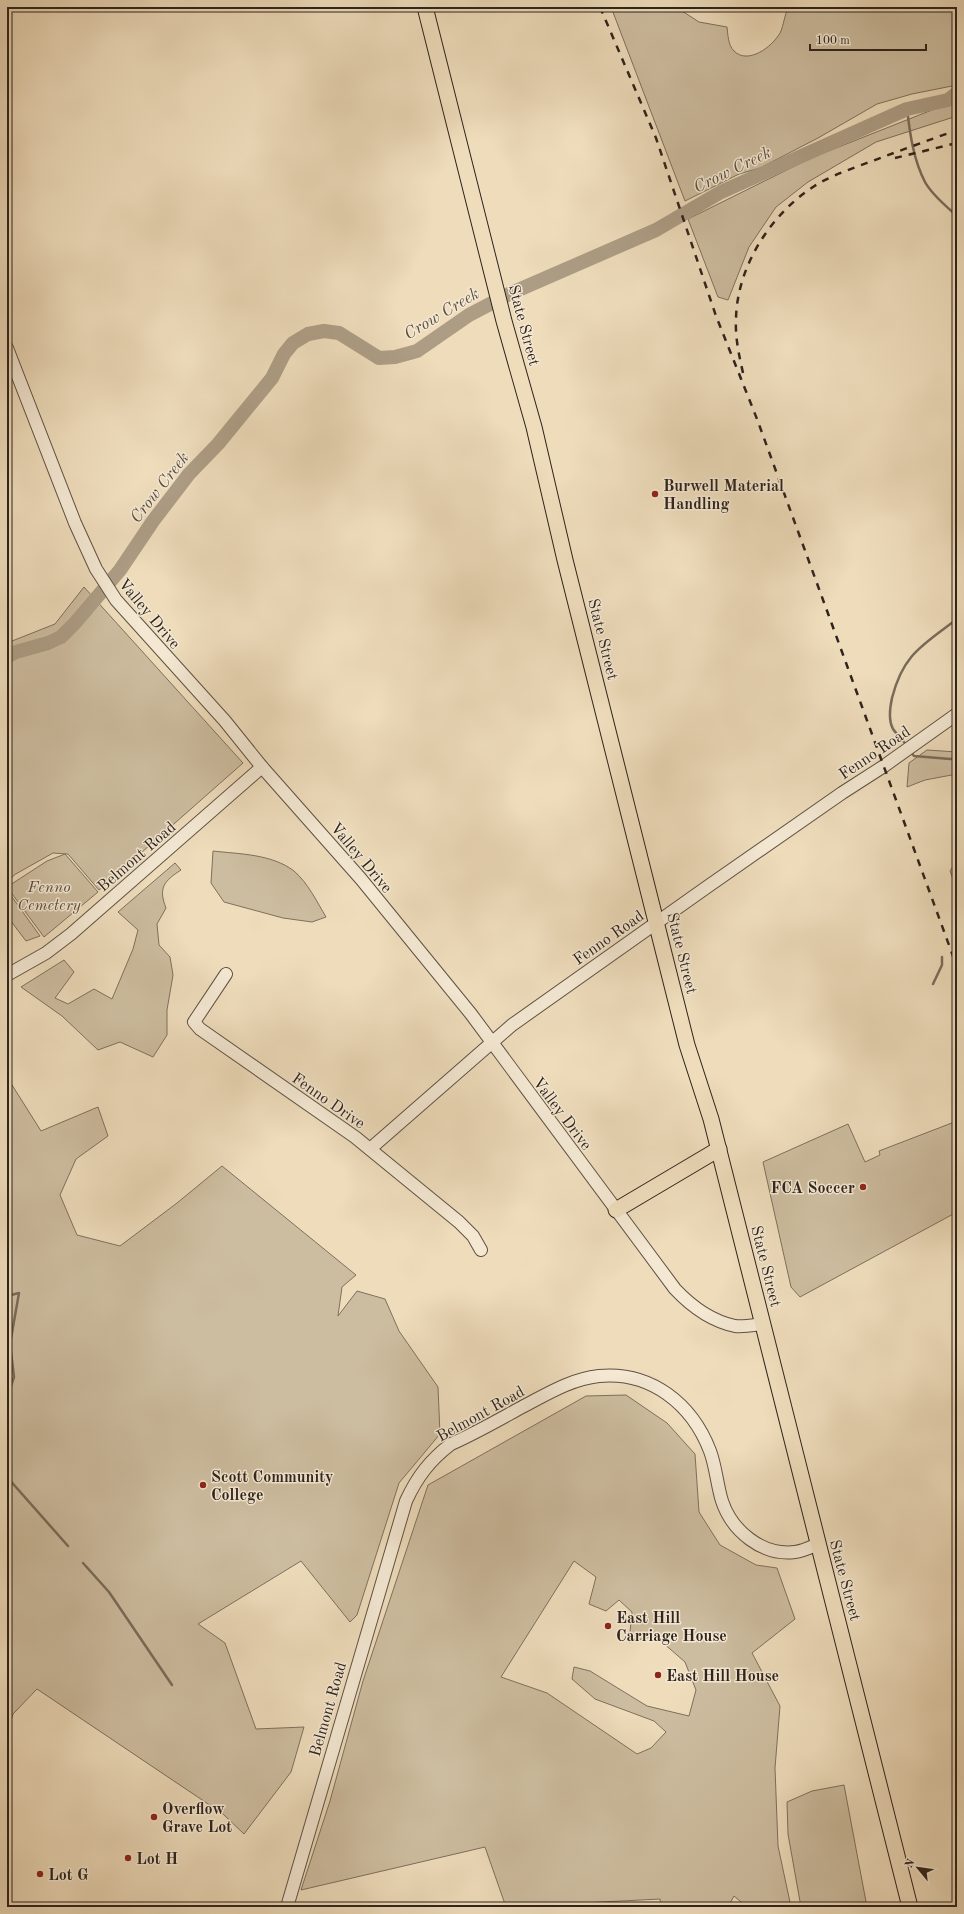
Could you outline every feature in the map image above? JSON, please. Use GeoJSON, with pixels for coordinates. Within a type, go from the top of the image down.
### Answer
{"type":"FeatureCollection","features":[{"type":"Feature","properties":{"kind":"main road","name":"State Street"},"geometry":{"type":"LineString","coordinates":[[425,7],[504,321],[534,427],[687,1045],[711,1119],[910,1907]]}},
{"type":"Feature","properties":{"kind":"main road"},"geometry":{"type":"LineString","coordinates":[[616,1210],[718,1149]]}},
{"type":"Feature","properties":{"kind":"street","name":"Valley Drive"},"geometry":{"type":"LineString","coordinates":[[7,348],[75,523],[96,569],[116,600],[225,721],[262,767],[360,879],[471,1014],[490,1042],[675,1289],[698,1310],[735,1326],[762,1324]]}},
{"type":"Feature","properties":{"kind":"street","name":"Fenno Road"},"geometry":{"type":"LineString","coordinates":[[370,1149],[490,1042],[512,1025],[656,922],[957,714]]}},
{"type":"Feature","properties":{"kind":"street","name":"Belmont Road"},"geometry":{"type":"LineString","coordinates":[[7,976],[46,953],[71,934],[262,767]]}},
{"type":"Feature","properties":{"kind":"street","name":"Fenno Drive"},"geometry":{"type":"LineString","coordinates":[[226,974],[194,1022],[200,1029],[370,1149],[459,1222],[473,1236],[481,1250]]}},
{"type":"Feature","properties":{"kind":"street","name":"Belmont Road"},"geometry":{"type":"LineString","coordinates":[[287,1907],[406,1501],[423,1469],[436,1455],[451,1444],[562,1386],[599,1376],[615,1376],[642,1380],[663,1390],[683,1406],[693,1417],[711,1452],[722,1501],[730,1519],[741,1533],[758,1545],[776,1551],[796,1552],[818,1544]]}},
{"type":"Feature","properties":{"kind":"green space"},"geometry":{"type":"Polygon","coordinates":[[[611,7],[676,7],[699,22],[727,27],[732,49],[740,55],[746,56],[753,55],[766,49],[771,44],[780,33],[789,7],[957,7],[957,82],[952,86],[912,94],[877,104],[818,138],[760,168],[739,174],[685,201],[611,7]]]}},
{"type":"Feature","properties":{"kind":"green space"},"geometry":{"type":"Polygon","coordinates":[[[957,100],[957,116],[876,142],[808,182],[776,207],[749,247],[728,300],[718,297],[688,219],[811,158],[957,100]]]}},
{"type":"Feature","properties":{"kind":"green space"},"geometry":{"type":"Polygon","coordinates":[[[84,587],[243,763],[99,890],[68,854],[53,853],[14,875],[7,884],[7,643],[55,624],[84,587]]]}},
{"type":"Feature","properties":{"kind":"green space"},"geometry":{"type":"Polygon","coordinates":[[[927,750],[957,752],[957,774],[925,780],[907,787],[909,763],[927,750]]]}},
{"type":"Feature","properties":{"kind":"green space"},"geometry":{"type":"Polygon","coordinates":[[[213,851],[266,858],[285,865],[294,871],[304,881],[326,917],[312,922],[283,918],[224,902],[211,883],[213,851]]]}},
{"type":"Feature","properties":{"kind":"green space","name":"Fenno Cemetery"},"geometry":{"type":"Polygon","coordinates":[[[65,854],[98,892],[44,937],[7,887],[47,861],[65,854]]]}},
{"type":"Feature","properties":{"kind":"green space"},"geometry":{"type":"Polygon","coordinates":[[[957,860],[957,890],[950,871],[957,860]]]}},
{"type":"Feature","properties":{"kind":"green space"},"geometry":{"type":"Polygon","coordinates":[[[175,863],[181,870],[170,878],[164,886],[163,895],[166,908],[157,924],[159,945],[170,957],[173,975],[167,1010],[167,1035],[153,1057],[120,1042],[98,1050],[62,1016],[21,987],[64,960],[74,972],[55,998],[68,1004],[94,989],[112,999],[133,949],[138,930],[118,912],[175,863]]]}},
{"type":"Feature","properties":{"kind":"green space"},"geometry":{"type":"Polygon","coordinates":[[[7,890],[40,936],[26,941],[7,916],[7,890]]]}},
{"type":"Feature","properties":{"kind":"green space","name":"Scott Community College"},"geometry":{"type":"Polygon","coordinates":[[[7,1077],[41,1131],[98,1107],[108,1136],[76,1159],[60,1195],[77,1235],[120,1246],[177,1203],[222,1166],[356,1275],[342,1287],[338,1316],[357,1291],[385,1299],[399,1331],[438,1387],[440,1434],[399,1483],[357,1615],[350,1622],[301,1561],[198,1624],[225,1643],[256,1729],[304,1727],[291,1772],[244,1834],[223,1814],[37,1689],[13,1714],[7,1734],[7,1077]]]}},
{"type":"Feature","properties":{"kind":"green space","name":"FCA Soccer"},"geometry":{"type":"Polygon","coordinates":[[[957,1121],[957,1212],[800,1297],[791,1287],[763,1162],[848,1124],[865,1162],[880,1155],[879,1151],[957,1121]]]}},
{"type":"Feature","properties":{"kind":"green space"},"geometry":{"type":"Polygon","coordinates":[[[626,1395],[667,1423],[695,1454],[699,1512],[720,1545],[756,1565],[777,1568],[795,1619],[752,1653],[780,1706],[775,1768],[778,1846],[791,1907],[747,1907],[734,1896],[728,1907],[661,1907],[660,1899],[506,1907],[485,1847],[301,1890],[330,1801],[363,1681],[428,1485],[586,1396],[626,1395]],[[574,1561],[501,1677],[547,1693],[637,1754],[651,1748],[666,1732],[654,1721],[595,1699],[572,1679],[574,1667],[590,1671],[647,1706],[689,1716],[696,1690],[685,1662],[655,1636],[629,1642],[632,1612],[619,1600],[606,1611],[589,1604],[596,1577],[574,1561]]]}},
{"type":"Feature","properties":{"kind":"green space"},"geometry":{"type":"Polygon","coordinates":[[[844,1785],[867,1907],[801,1907],[788,1834],[787,1802],[812,1791],[844,1785]]]}},
{"type":"Feature","properties":{"kind":"waterway","name":"Crow Creek"},"geometry":{"type":"LineString","coordinates":[[7,657],[16,652],[48,643],[61,637],[75,623],[120,570],[153,521],[189,474],[218,444],[272,378],[284,354],[293,343],[308,334],[324,331],[339,333],[379,358],[395,357],[417,351],[469,315],[509,294],[656,230],[721,192],[907,109],[948,100],[957,93]]}},
{"type":"Feature","properties":{"kind":"waterway"},"geometry":{"type":"LineString","coordinates":[[907,109],[913,146],[925,182],[931,191],[957,216]]}},
{"type":"Feature","properties":{"kind":"waterway"},"geometry":{"type":"LineString","coordinates":[[907,746],[893,729],[890,722],[892,698],[897,683],[908,661],[916,652],[924,644],[957,619]]}},
{"type":"Feature","properties":{"kind":"waterway"},"geometry":{"type":"LineString","coordinates":[[910,751],[914,756],[950,759],[957,758]]}},
{"type":"Feature","properties":{"kind":"waterway"},"geometry":{"type":"LineString","coordinates":[[933,984],[942,965],[942,957]]}},
{"type":"Feature","properties":{"kind":"waterway"},"geometry":{"type":"LineString","coordinates":[[7,1243],[10,1254],[7,1258]]}},
{"type":"Feature","properties":{"kind":"waterway"},"geometry":{"type":"LineString","coordinates":[[7,1296],[19,1293],[10,1344],[14,1377],[7,1398]]}},
{"type":"Feature","properties":{"kind":"waterway"},"geometry":{"type":"LineString","coordinates":[[7,1477],[68,1546]]}},
{"type":"Feature","properties":{"kind":"waterway"},"geometry":{"type":"LineString","coordinates":[[83,1563],[109,1592],[172,1685]]}},
{"type":"Feature","properties":{"kind":"railway"},"geometry":{"type":"LineString","coordinates":[[600,7],[656,138],[716,316],[757,419],[957,967]]}},
{"type":"Feature","properties":{"kind":"railway"},"geometry":{"type":"LineString","coordinates":[[743,373],[736,332],[738,298],[743,278],[761,240],[788,207],[804,193],[821,182],[836,175],[957,130]]}},
{"type":"Feature","properties":{"kind":"railway"},"geometry":{"type":"LineString","coordinates":[[895,158],[957,143]]}},
{"type":"Feature","properties":{"kind":"place","name":"Burwell Material Handling"},"geometry":{"type":"Point","coordinates":[655,494]}},
{"type":"Feature","properties":{"kind":"place","name":"FCA Soccer"},"geometry":{"type":"Point","coordinates":[863,1187]}},
{"type":"Feature","properties":{"kind":"place","name":"Scott Community College"},"geometry":{"type":"Point","coordinates":[203,1485]}},
{"type":"Feature","properties":{"kind":"place","name":"East Hill Carriage House"},"geometry":{"type":"Point","coordinates":[608,1626]}},
{"type":"Feature","properties":{"kind":"place","name":"East Hill House"},"geometry":{"type":"Point","coordinates":[658,1675]}},
{"type":"Feature","properties":{"kind":"place","name":"Overflow Grave Lot"},"geometry":{"type":"Point","coordinates":[154,1817]}},
{"type":"Feature","properties":{"kind":"place","name":"Lot H"},"geometry":{"type":"Point","coordinates":[128,1858]}},
{"type":"Feature","properties":{"kind":"place","name":"Lot G"},"geometry":{"type":"Point","coordinates":[40,1874]}}]}
